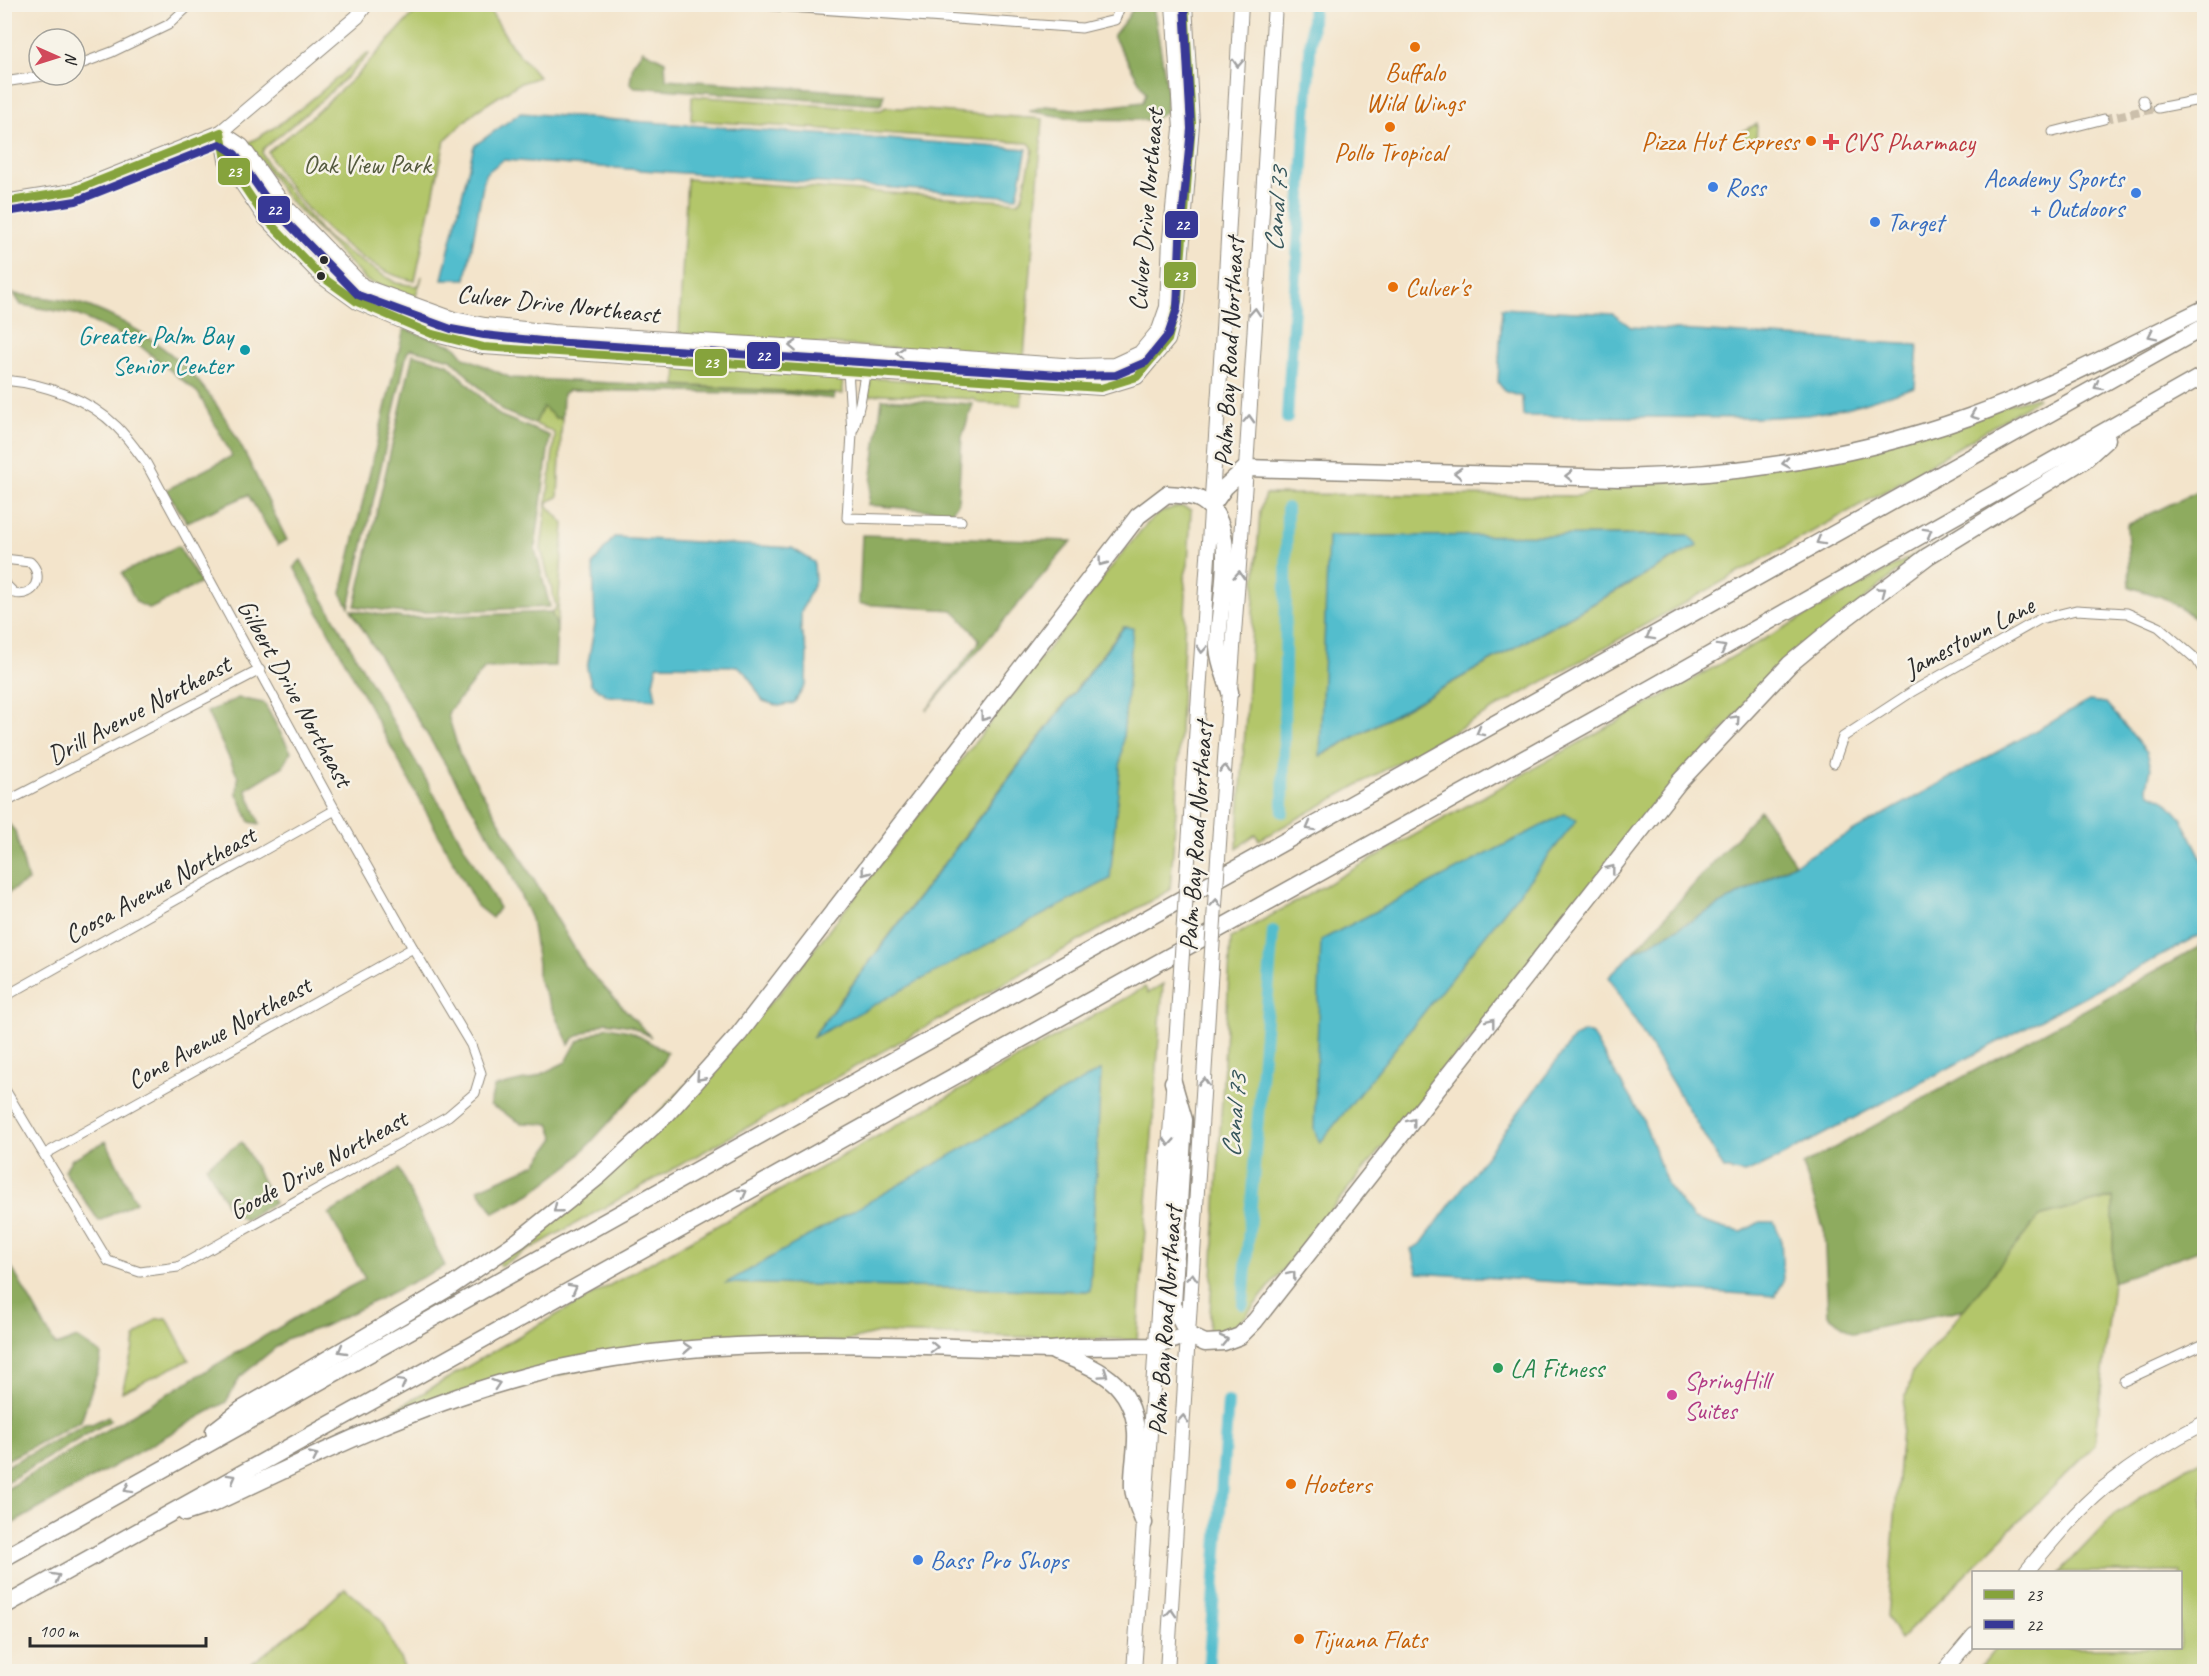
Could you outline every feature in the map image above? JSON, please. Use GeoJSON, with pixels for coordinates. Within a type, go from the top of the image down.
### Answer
{"type":"FeatureCollection","features":[{"type":"Feature","properties":{"kind":"highway"},"geometry":{"type":"LineString","coordinates":[[1211,507],[1225,487],[1246,468],[1620,478],[1747,470],[1802,461],[1898,439],[1968,417],[2046,385],[2205,309]]}},
{"type":"Feature","properties":{"kind":"highway"},"geometry":{"type":"LineString","coordinates":[[4,1558],[2205,327]]}},
{"type":"Feature","properties":{"kind":"highway"},"geometry":{"type":"LineString","coordinates":[[4,1606],[1673,676],[2205,375]]}},
{"type":"Feature","properties":{"kind":"highway"},"geometry":{"type":"LineString","coordinates":[[1173,1082],[1184,1120],[1173,1305],[1188,1335],[1205,1343],[1224,1342],[1240,1336],[1255,1321],[1679,782],[1790,664],[1842,621],[1928,556],[2084,460],[2132,417]]}},
{"type":"Feature","properties":{"kind":"highway"},"geometry":{"type":"LineString","coordinates":[[178,1460],[241,1410],[450,1287],[519,1240],[599,1176],[668,1113],[739,1034],[1138,516],[1167,494],[1197,498],[1211,507],[1220,520],[1225,546],[1218,649],[1230,692]]}},
{"type":"Feature","properties":{"kind":"highway"},"geometry":{"type":"LineString","coordinates":[[145,1527],[212,1504],[378,1426],[436,1404],[506,1381],[590,1362],[678,1348],[756,1344],[1051,1350],[1079,1347],[1155,1346],[1188,1335]]}},
{"type":"Feature","properties":{"kind":"highway"},"geometry":{"type":"LineString","coordinates":[[1051,1350],[1108,1375],[1126,1395],[1136,1432],[1133,1489],[1143,1523]]}},
{"type":"Feature","properties":{"kind":"street"},"geometry":{"type":"LineString","coordinates":[[87,61],[168,25],[191,4]]}},
{"type":"Feature","properties":{"kind":"street"},"geometry":{"type":"LineString","coordinates":[[4,202],[73,191],[221,132],[357,17],[366,4]]}},
{"type":"Feature","properties":{"kind":"street"},"geometry":{"type":"LineString","coordinates":[[750,4],[1082,28],[1114,20],[1121,4]]}},
{"type":"Feature","properties":{"kind":"street","name":"Culver Drive Northeast"},"geometry":{"type":"LineString","coordinates":[[221,132],[242,146],[281,201],[363,286],[454,320],[553,332],[1077,366],[1114,365],[1140,353],[1159,330],[1167,307],[1170,239],[1182,129],[1173,4]]}},
{"type":"Feature","properties":{"kind":"street","name":"Culver Drive Northeast"},"geometry":{"type":"LineString","coordinates":[[221,132],[226,159],[265,218],[321,276],[357,302],[432,334],[483,346],[1101,388],[1137,377],[1168,340],[1178,301],[1192,124],[1185,4]]}},
{"type":"Feature","properties":{"kind":"street","name":"Palm Bay Road Northeast"},"geometry":{"type":"LineString","coordinates":[[1134,1671],[1211,507],[1241,4]]}},
{"type":"Feature","properties":{"kind":"street","name":"Palm Bay Road Northeast"},"geometry":{"type":"LineString","coordinates":[[1167,1671],[1275,4]]}},
{"type":"Feature","properties":{"kind":"street"},"geometry":{"type":"LineString","coordinates":[[4,82],[27,78]]}},
{"type":"Feature","properties":{"kind":"street"},"geometry":{"type":"LineString","coordinates":[[2158,108],[2194,101]]}},
{"type":"Feature","properties":{"kind":"street"},"geometry":{"type":"LineString","coordinates":[[2052,132],[2104,119]]}},
{"type":"Feature","properties":{"kind":"street"},"geometry":{"type":"LineString","coordinates":[[851,350],[848,370],[852,433],[847,518],[961,521]]}},
{"type":"Feature","properties":{"kind":"street"},"geometry":{"type":"LineString","coordinates":[[852,433],[857,419],[869,351]]}},
{"type":"Feature","properties":{"kind":"street","name":"Gilbert Drive Northeast"},"geometry":{"type":"LineString","coordinates":[[4,380],[32,382],[86,403],[117,427],[146,463],[335,810],[471,1045],[481,1073],[475,1093]]}},
{"type":"Feature","properties":{"kind":"street"},"geometry":{"type":"LineString","coordinates":[[4,559],[30,562],[37,571],[38,577],[34,588],[25,594],[14,593],[4,583]]}},
{"type":"Feature","properties":{"kind":"street","name":"Jamestown Lane"},"geometry":{"type":"LineString","coordinates":[[1834,763],[1843,737],[1867,720],[1913,691],[2040,619],[2076,610],[2127,613],[2159,627],[2197,660],[2205,672]]}},
{"type":"Feature","properties":{"kind":"street"},"geometry":{"type":"LineString","coordinates":[[2197,660],[2205,650]]}},
{"type":"Feature","properties":{"kind":"street","name":"Drill Avenue Northeast"},"geometry":{"type":"LineString","coordinates":[[4,803],[260,670]]}},
{"type":"Feature","properties":{"kind":"street","name":"Coosa Avenue Northeast"},"geometry":{"type":"LineString","coordinates":[[4,997],[335,810]]}},
{"type":"Feature","properties":{"kind":"street","name":"Cone Avenue Northeast"},"geometry":{"type":"LineString","coordinates":[[45,1154],[413,948]]}},
{"type":"Feature","properties":{"kind":"street","name":"Goode Drive Northeast"},"geometry":{"type":"LineString","coordinates":[[45,1154],[108,1261],[140,1272],[178,1267],[448,1116],[475,1093]]}},
{"type":"Feature","properties":{"kind":"street"},"geometry":{"type":"LineString","coordinates":[[6,1094],[45,1154]]}},
{"type":"Feature","properties":{"kind":"street"},"geometry":{"type":"LineString","coordinates":[[2124,1381],[2205,1344]]}},
{"type":"Feature","properties":{"kind":"street"},"geometry":{"type":"LineString","coordinates":[[2027,1571],[2063,1528],[2104,1488],[2171,1440],[2205,1423]]}},
{"type":"Feature","properties":{"kind":"street"},"geometry":{"type":"LineString","coordinates":[[1943,1671],[1972,1637]]}},
{"type":"Feature","properties":{"kind":"green space"},"geometry":{"type":"Polygon","coordinates":[[[977,4],[1011,5],[1011,12],[977,8],[977,4]]]}},
{"type":"Feature","properties":{"kind":"green space","name":"Oak View Park"},"geometry":{"type":"Polygon","coordinates":[[[419,5],[487,5],[511,45],[539,77],[518,84],[476,111],[445,140],[415,281],[394,275],[372,264],[330,232],[293,191],[278,171],[268,152],[308,120],[358,74],[419,5]]]}},
{"type":"Feature","properties":{"kind":"green space"},"geometry":{"type":"Polygon","coordinates":[[[1135,5],[1153,5],[1167,88],[1166,112],[1152,120],[1076,119],[1028,111],[1046,106],[1083,110],[1143,102],[1146,93],[1113,36],[1135,5]]]}},
{"type":"Feature","properties":{"kind":"green space"},"geometry":{"type":"Polygon","coordinates":[[[643,50],[665,61],[666,79],[884,94],[881,105],[635,87],[630,83],[633,64],[643,50]]]}},
{"type":"Feature","properties":{"kind":"green space"},"geometry":{"type":"Polygon","coordinates":[[[365,54],[369,54],[331,91],[264,148],[262,153],[269,167],[325,236],[396,283],[416,286],[419,284],[415,299],[367,281],[287,198],[248,143],[294,113],[365,54]]]}},
{"type":"Feature","properties":{"kind":"green space"},"geometry":{"type":"Polygon","coordinates":[[[692,96],[1043,119],[1024,357],[679,334],[687,179],[1018,202],[1022,198],[1033,150],[1028,143],[691,120],[692,96]]]}},
{"type":"Feature","properties":{"kind":"green space"},"geometry":{"type":"Polygon","coordinates":[[[1757,124],[1756,142],[1739,141],[1740,132],[1757,124]]]}},
{"type":"Feature","properties":{"kind":"green space"},"geometry":{"type":"Polygon","coordinates":[[[14,294],[82,304],[107,314],[139,331],[183,365],[207,392],[230,427],[287,540],[278,545],[248,495],[187,522],[166,490],[232,456],[198,393],[134,341],[75,314],[21,305],[14,294]]]}},
{"type":"Feature","properties":{"kind":"green space"},"geometry":{"type":"Polygon","coordinates":[[[404,329],[455,346],[464,357],[511,378],[835,394],[834,399],[788,394],[569,390],[563,394],[562,418],[556,418],[543,407],[535,424],[503,411],[451,359],[411,349],[407,353],[349,607],[341,593],[404,329]]]}},
{"type":"Feature","properties":{"kind":"green space"},"geometry":{"type":"Polygon","coordinates":[[[413,354],[448,364],[499,415],[550,436],[535,549],[550,607],[404,613],[355,606],[413,354]]]}},
{"type":"Feature","properties":{"kind":"green space"},"geometry":{"type":"Polygon","coordinates":[[[677,366],[842,375],[843,394],[676,385],[677,366]]]}},
{"type":"Feature","properties":{"kind":"green space"},"geometry":{"type":"Polygon","coordinates":[[[871,378],[1022,388],[1021,405],[979,403],[974,399],[882,394],[868,396],[871,378]]]}},
{"type":"Feature","properties":{"kind":"green space"},"geometry":{"type":"Polygon","coordinates":[[[2037,397],[2038,399],[1894,486],[1259,840],[1256,834],[1237,848],[1260,511],[1265,494],[1578,496],[1625,483],[1721,478],[2037,397]],[[1688,535],[1329,536],[1321,756],[1697,546],[1688,535]]]}},
{"type":"Feature","properties":{"kind":"green space"},"geometry":{"type":"Polygon","coordinates":[[[882,399],[973,404],[962,437],[958,503],[951,512],[868,505],[882,399]]]}},
{"type":"Feature","properties":{"kind":"green space"},"geometry":{"type":"Polygon","coordinates":[[[543,406],[556,418],[562,418],[558,497],[549,501],[547,505],[564,524],[557,627],[551,612],[556,606],[541,549],[555,435],[552,431],[535,424],[543,406]]]}},
{"type":"Feature","properties":{"kind":"green space"},"geometry":{"type":"Polygon","coordinates":[[[2204,488],[2204,600],[2194,617],[2162,597],[2130,587],[2127,525],[2204,488]]]}},
{"type":"Feature","properties":{"kind":"green space"},"geometry":{"type":"Polygon","coordinates":[[[1183,507],[1191,510],[1188,565],[1184,578],[1186,594],[1177,798],[1170,890],[500,1266],[498,1262],[527,1241],[780,993],[1124,551],[1149,522],[1157,515],[1173,508],[1183,507]],[[1123,627],[813,1036],[1133,628],[1123,627]]]}},
{"type":"Feature","properties":{"kind":"green space"},"geometry":{"type":"Polygon","coordinates":[[[862,535],[1072,541],[926,711],[978,644],[979,639],[953,610],[859,604],[862,535]]]}},
{"type":"Feature","properties":{"kind":"green space"},"geometry":{"type":"Polygon","coordinates":[[[178,546],[201,583],[150,609],[136,602],[122,573],[178,546]]]}},
{"type":"Feature","properties":{"kind":"green space"},"geometry":{"type":"Polygon","coordinates":[[[1923,550],[1754,693],[1245,1317],[1229,1328],[1209,1332],[1231,938],[1923,550]]]}},
{"type":"Feature","properties":{"kind":"green space"},"geometry":{"type":"Polygon","coordinates":[[[301,560],[499,908],[492,918],[477,906],[294,567],[301,560]]]}},
{"type":"Feature","properties":{"kind":"green space"},"geometry":{"type":"Polygon","coordinates":[[[351,610],[404,618],[551,612],[557,627],[555,666],[485,668],[448,715],[460,755],[586,968],[651,1037],[631,1026],[606,1022],[574,1038],[569,1044],[538,979],[531,919],[507,865],[351,610]]]}},
{"type":"Feature","properties":{"kind":"green space"},"geometry":{"type":"Polygon","coordinates":[[[238,698],[264,703],[291,752],[282,767],[246,789],[260,824],[250,822],[237,794],[238,777],[207,712],[238,698]]]}},
{"type":"Feature","properties":{"kind":"green space"},"geometry":{"type":"Polygon","coordinates":[[[1760,810],[1795,863],[1633,953],[1760,810]]]}},
{"type":"Feature","properties":{"kind":"green space"},"geometry":{"type":"Polygon","coordinates":[[[8,823],[15,831],[28,881],[5,895],[4,825],[8,823]]]}},
{"type":"Feature","properties":{"kind":"green space"},"geometry":{"type":"Polygon","coordinates":[[[2204,944],[2204,1168],[2201,1249],[2113,1282],[2113,1197],[2039,1217],[1964,1309],[1853,1333],[1828,1315],[1824,1230],[1803,1165],[2204,944]]]}},
{"type":"Feature","properties":{"kind":"green space"},"geometry":{"type":"Polygon","coordinates":[[[1163,984],[1137,1340],[879,1333],[846,1341],[690,1343],[381,1418],[524,1333],[1145,987],[1148,993],[1163,984]],[[1101,1070],[727,1283],[1089,1291],[1101,1070]]]}},
{"type":"Feature","properties":{"kind":"green space"},"geometry":{"type":"Polygon","coordinates":[[[607,1027],[630,1031],[667,1052],[662,1064],[573,1162],[530,1194],[494,1213],[478,1189],[536,1164],[555,1138],[549,1124],[521,1123],[490,1105],[494,1087],[533,1078],[566,1062],[577,1042],[607,1027]]]}},
{"type":"Feature","properties":{"kind":"green space"},"geometry":{"type":"Polygon","coordinates":[[[106,1141],[136,1202],[99,1221],[64,1171],[72,1159],[106,1141]]]}},
{"type":"Feature","properties":{"kind":"green space"},"geometry":{"type":"Polygon","coordinates":[[[242,1142],[274,1203],[245,1220],[230,1211],[206,1166],[242,1142]]]}},
{"type":"Feature","properties":{"kind":"green space"},"geometry":{"type":"Polygon","coordinates":[[[399,1169],[445,1266],[325,1326],[286,1339],[240,1377],[226,1402],[5,1528],[5,1490],[334,1295],[365,1279],[329,1214],[399,1169]]]}},
{"type":"Feature","properties":{"kind":"green space"},"geometry":{"type":"Polygon","coordinates":[[[2114,1197],[2113,1282],[2095,1445],[1900,1640],[1887,1617],[1904,1403],[1913,1371],[2039,1217],[2114,1197]]]}},
{"type":"Feature","properties":{"kind":"green space"},"geometry":{"type":"Polygon","coordinates":[[[4,1254],[56,1346],[77,1338],[101,1354],[99,1367],[81,1421],[5,1461],[4,1254]]]}},
{"type":"Feature","properties":{"kind":"green space"},"geometry":{"type":"Polygon","coordinates":[[[167,1318],[189,1360],[122,1392],[136,1336],[156,1319],[167,1318]]]}},
{"type":"Feature","properties":{"kind":"green space"},"geometry":{"type":"Polygon","coordinates":[[[108,1416],[111,1420],[5,1483],[5,1467],[87,1423],[92,1424],[108,1416]]]}},
{"type":"Feature","properties":{"kind":"green space"},"geometry":{"type":"Polygon","coordinates":[[[2204,1458],[2204,1671],[1977,1671],[1995,1649],[2182,1649],[2182,1571],[2061,1571],[2115,1514],[2204,1458]]]}},
{"type":"Feature","properties":{"kind":"green space"},"geometry":{"type":"Polygon","coordinates":[[[345,1588],[380,1619],[406,1671],[242,1671],[319,1612],[345,1588]]]}},
{"type":"Feature","properties":{"kind":"water"},"geometry":{"type":"Polygon","coordinates":[[[520,113],[1027,149],[1017,197],[503,160],[485,174],[466,279],[442,279],[474,146],[520,113]]]}},
{"type":"Feature","properties":{"kind":"water"},"geometry":{"type":"Polygon","coordinates":[[[1502,308],[1613,314],[1631,327],[1918,345],[1915,387],[1850,407],[1807,415],[1756,418],[1523,416],[1522,397],[1504,391],[1498,382],[1502,308]]]}},
{"type":"Feature","properties":{"kind":"water"},"geometry":{"type":"Polygon","coordinates":[[[1688,535],[1698,545],[1320,756],[1328,536],[1688,535]]]}},
{"type":"Feature","properties":{"kind":"water"},"geometry":{"type":"Polygon","coordinates":[[[614,537],[792,548],[814,562],[815,581],[801,612],[801,630],[807,651],[806,684],[794,703],[779,706],[763,701],[747,674],[738,666],[657,665],[653,683],[656,699],[608,696],[591,684],[587,669],[595,624],[593,564],[614,537]]]}},
{"type":"Feature","properties":{"kind":"water"},"geometry":{"type":"Polygon","coordinates":[[[1124,627],[1133,628],[1110,879],[812,1038],[1124,627]]]}},
{"type":"Feature","properties":{"kind":"water"},"geometry":{"type":"Polygon","coordinates":[[[2089,701],[2106,703],[2147,752],[2151,768],[2147,787],[2150,793],[2166,801],[2182,819],[2204,863],[2204,933],[1769,1163],[1744,1173],[1724,1169],[1609,977],[1633,953],[2089,701]]]}},
{"type":"Feature","properties":{"kind":"water"},"geometry":{"type":"Polygon","coordinates":[[[1564,814],[1577,820],[1320,1143],[1314,1129],[1321,940],[1564,814]]]}},
{"type":"Feature","properties":{"kind":"water"},"geometry":{"type":"Polygon","coordinates":[[[1585,1032],[1592,1035],[1643,1119],[1668,1186],[1694,1219],[1742,1232],[1760,1222],[1774,1222],[1781,1238],[1783,1283],[1775,1296],[1418,1273],[1411,1249],[1421,1244],[1574,1037],[1585,1032]]]}},
{"type":"Feature","properties":{"kind":"water"},"geometry":{"type":"Polygon","coordinates":[[[1101,1070],[1090,1291],[726,1283],[1101,1070]]]}},
{"type":"Feature","properties":{"kind":"waterway","name":"Canal 73"},"geometry":{"type":"LineString","coordinates":[[1287,418],[1313,4]]}},
{"type":"Feature","properties":{"kind":"waterway","name":"Canal 73"},"geometry":{"type":"LineString","coordinates":[[1283,812],[1287,508]]}},
{"type":"Feature","properties":{"kind":"waterway","name":"Canal 73"},"geometry":{"type":"LineString","coordinates":[[1243,1304],[1273,931]]}},
{"type":"Feature","properties":{"kind":"waterway","name":"Canal 73"},"geometry":{"type":"LineString","coordinates":[[1208,1672],[1228,1402]]}},
{"type":"Feature","properties":{"kind":"tunnel"},"geometry":{"type":"LineString","coordinates":[[2104,119],[2158,108]]}},
{"type":"Feature","properties":{"kind":"transit line","name":"22"},"geometry":{"type":"LineString","coordinates":[[6,212],[76,201],[220,144],[235,154],[273,208],[358,295],[451,329],[552,342],[1076,376],[1116,375],[1146,362],[1168,335],[1177,309],[1180,240],[1191,129],[1184,4]]}},
{"type":"Feature","properties":{"kind":"transit line","name":"23"},"geometry":{"type":"LineString","coordinates":[[4,202],[73,191],[221,132],[226,160],[265,218],[321,276],[357,302],[432,334],[483,347],[1101,388],[1137,377],[1168,340],[1178,301],[1192,124],[1185,4]]}},
{"type":"Feature","properties":{"kind":"place","name":"Buffalo Wild Wings"},"geometry":{"type":"Point","coordinates":[1415,47]}},
{"type":"Feature","properties":{"kind":"place","name":"Pollo Tropical"},"geometry":{"type":"Point","coordinates":[1390,127]}},
{"type":"Feature","properties":{"kind":"place","name":"Pizza Hut Express"},"geometry":{"type":"Point","coordinates":[1811,141]}},
{"type":"Feature","properties":{"kind":"place","name":"CVS Pharmacy"},"geometry":{"type":"Point","coordinates":[1831,142]}},
{"type":"Feature","properties":{"kind":"place","name":"Ross"},"geometry":{"type":"Point","coordinates":[1713,187]}},
{"type":"Feature","properties":{"kind":"place","name":"Academy Sports + Outdoors"},"geometry":{"type":"Point","coordinates":[2136,193]}},
{"type":"Feature","properties":{"kind":"place","name":"Target"},"geometry":{"type":"Point","coordinates":[1875,222]}},
{"type":"Feature","properties":{"kind":"place","name":"Culver's"},"geometry":{"type":"Point","coordinates":[1393,287]}},
{"type":"Feature","properties":{"kind":"place","name":"Greater Palm Bay Senior Center"},"geometry":{"type":"Point","coordinates":[245,350]}},
{"type":"Feature","properties":{"kind":"place","name":"LA Fitness"},"geometry":{"type":"Point","coordinates":[1498,1368]}},
{"type":"Feature","properties":{"kind":"place","name":"SpringHill Suites"},"geometry":{"type":"Point","coordinates":[1672,1395]}},
{"type":"Feature","properties":{"kind":"place","name":"Hooters"},"geometry":{"type":"Point","coordinates":[1291,1484]}},
{"type":"Feature","properties":{"kind":"place","name":"Bass Pro Shops"},"geometry":{"type":"Point","coordinates":[918,1560]}},
{"type":"Feature","properties":{"kind":"place","name":"Tijuana Flats"},"geometry":{"type":"Point","coordinates":[1299,1639]}}]}
